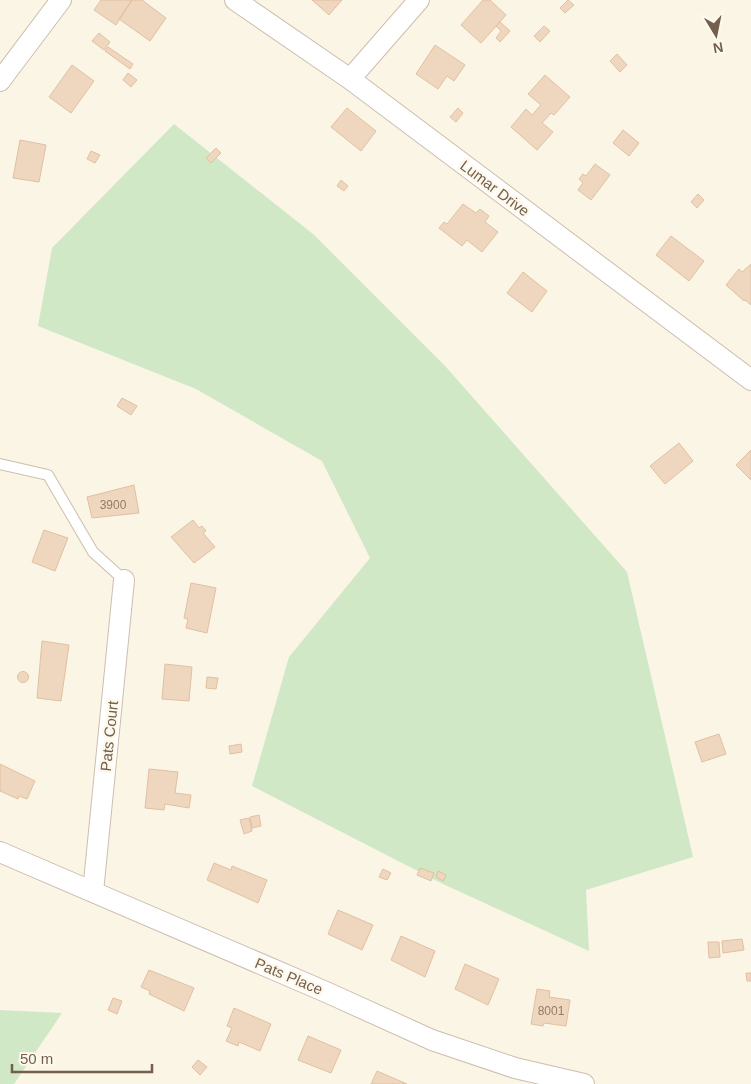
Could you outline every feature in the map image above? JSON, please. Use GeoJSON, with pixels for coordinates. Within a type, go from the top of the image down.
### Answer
{"type":"FeatureCollection","features":[{"type":"Feature","properties":{"kind":"street"},"geometry":{"type":"LineString","coordinates":[[0,81],[62,0]]}},
{"type":"Feature","properties":{"kind":"street","name":"Lumar Drive"},"geometry":{"type":"LineString","coordinates":[[235,0],[350,79],[751,380]]}},
{"type":"Feature","properties":{"kind":"street"},"geometry":{"type":"LineString","coordinates":[[350,79],[419,0]]}},
{"type":"Feature","properties":{"kind":"street","name":"Pats Court"},"geometry":{"type":"LineString","coordinates":[[93,892],[124,580]]}},
{"type":"Feature","properties":{"kind":"street","name":"Pats Place"},"geometry":{"type":"LineString","coordinates":[[0,852],[326,992],[432,1040],[515,1068],[584,1084]]}},
{"type":"Feature","properties":{"kind":"lane"},"geometry":{"type":"LineString","coordinates":[[0,464],[48,475],[93,552],[124,580]]}},
{"type":"Feature","properties":{"kind":"green space"},"geometry":{"type":"Polygon","coordinates":[[[174,124],[313,234],[446,367],[627,572],[693,857],[586,890],[589,951],[443,884],[252,786],[289,657],[370,558],[322,461],[196,389],[38,326],[52,248],[174,124]]]}},
{"type":"Feature","properties":{"kind":"green space"},"geometry":{"type":"Polygon","coordinates":[[[0,1010],[62,1013],[14,1084],[0,1084],[0,1010]]]}},
{"type":"Feature","properties":{"kind":"building"},"geometry":{"type":"Polygon","coordinates":[[[101,0],[132,0],[116,25],[94,10],[101,0]]]}},
{"type":"Feature","properties":{"kind":"building"},"geometry":{"type":"Polygon","coordinates":[[[132,0],[142,0],[166,18],[150,41],[119,19],[132,0]]]}},
{"type":"Feature","properties":{"kind":"building"},"geometry":{"type":"Polygon","coordinates":[[[312,0],[342,0],[329,15],[312,0]]]}},
{"type":"Feature","properties":{"kind":"building"},"geometry":{"type":"Polygon","coordinates":[[[483,0],[490,0],[506,15],[481,43],[461,25],[483,0]]]}},
{"type":"Feature","properties":{"kind":"building"},"geometry":{"type":"Polygon","coordinates":[[[568,0],[574,5],[565,13],[560,8],[568,0]]]}},
{"type":"Feature","properties":{"kind":"building"},"geometry":{"type":"Polygon","coordinates":[[[500,22],[510,31],[500,42],[496,38],[501,31],[496,26],[500,22]]]}},
{"type":"Feature","properties":{"kind":"building"},"geometry":{"type":"Polygon","coordinates":[[[544,26],[550,31],[540,42],[534,36],[544,26]]]}},
{"type":"Feature","properties":{"kind":"building"},"geometry":{"type":"Polygon","coordinates":[[[99,33],[110,42],[104,50],[92,41],[99,33]]]}},
{"type":"Feature","properties":{"kind":"building"},"geometry":{"type":"Polygon","coordinates":[[[435,45],[465,65],[454,81],[447,76],[438,89],[416,74],[435,45]]]}},
{"type":"Feature","properties":{"kind":"building"},"geometry":{"type":"Polygon","coordinates":[[[108,47],[133,64],[130,69],[105,51],[108,47]]]}},
{"type":"Feature","properties":{"kind":"building"},"geometry":{"type":"Polygon","coordinates":[[[617,54],[627,65],[620,72],[610,61],[617,54]]]}},
{"type":"Feature","properties":{"kind":"building"},"geometry":{"type":"Polygon","coordinates":[[[72,65],[94,81],[71,113],[49,97],[72,65]]]}},
{"type":"Feature","properties":{"kind":"building"},"geometry":{"type":"Polygon","coordinates":[[[128,73],[137,80],[131,87],[123,80],[128,73]]]}},
{"type":"Feature","properties":{"kind":"building"},"geometry":{"type":"Polygon","coordinates":[[[545,75],[570,97],[554,115],[551,113],[542,123],[553,132],[537,150],[511,127],[526,109],[532,115],[541,105],[528,94],[545,75]]]}},
{"type":"Feature","properties":{"kind":"building"},"geometry":{"type":"Polygon","coordinates":[[[347,108],[376,131],[361,151],[331,127],[347,108]]]}},
{"type":"Feature","properties":{"kind":"building"},"geometry":{"type":"Polygon","coordinates":[[[458,108],[463,113],[456,122],[450,117],[458,108]]]}},
{"type":"Feature","properties":{"kind":"building"},"geometry":{"type":"Polygon","coordinates":[[[623,130],[639,143],[629,156],[613,143],[623,130]]]}},
{"type":"Feature","properties":{"kind":"building"},"geometry":{"type":"Polygon","coordinates":[[[20,140],[46,145],[39,182],[13,178],[20,140]]]}},
{"type":"Feature","properties":{"kind":"building"},"geometry":{"type":"Polygon","coordinates":[[[216,148],[221,153],[211,163],[206,158],[216,148]]]}},
{"type":"Feature","properties":{"kind":"building"},"geometry":{"type":"Polygon","coordinates":[[[91,151],[100,155],[95,163],[87,159],[91,151]]]}},
{"type":"Feature","properties":{"kind":"building"},"geometry":{"type":"Polygon","coordinates":[[[595,164],[610,175],[591,200],[578,190],[583,183],[579,179],[583,174],[586,176],[595,164]]]}},
{"type":"Feature","properties":{"kind":"building"},"geometry":{"type":"Polygon","coordinates":[[[341,180],[348,186],[344,191],[337,186],[341,180]]]}},
{"type":"Feature","properties":{"kind":"building"},"geometry":{"type":"Polygon","coordinates":[[[698,194],[704,200],[697,208],[691,202],[698,194]]]}},
{"type":"Feature","properties":{"kind":"building"},"geometry":{"type":"Polygon","coordinates":[[[463,204],[476,213],[480,209],[489,216],[485,222],[498,232],[482,252],[467,240],[462,246],[439,228],[444,222],[447,224],[463,204]]]}},
{"type":"Feature","properties":{"kind":"building"},"geometry":{"type":"Polygon","coordinates":[[[671,236],[704,261],[689,281],[656,255],[671,236]]]}},
{"type":"Feature","properties":{"kind":"building"},"geometry":{"type":"Polygon","coordinates":[[[751,264],[751,305],[726,285],[739,269],[742,272],[751,264]]]}},
{"type":"Feature","properties":{"kind":"building"},"geometry":{"type":"Polygon","coordinates":[[[523,272],[547,291],[532,312],[507,293],[523,272]]]}},
{"type":"Feature","properties":{"kind":"building"},"geometry":{"type":"Polygon","coordinates":[[[122,398],[137,406],[131,415],[117,406],[122,398]]]}},
{"type":"Feature","properties":{"kind":"building"},"geometry":{"type":"Polygon","coordinates":[[[679,443],[693,461],[665,484],[650,466],[679,443]]]}},
{"type":"Feature","properties":{"kind":"building"},"geometry":{"type":"Polygon","coordinates":[[[751,450],[751,480],[736,465],[751,450]]]}},
{"type":"Feature","properties":{"kind":"building"},"geometry":{"type":"Polygon","coordinates":[[[134,485],[139,513],[92,518],[87,497],[134,485]]]}},
{"type":"Feature","properties":{"kind":"building"},"geometry":{"type":"Polygon","coordinates":[[[193,520],[199,528],[202,526],[206,531],[203,533],[215,547],[194,563],[171,537],[193,520]]]}},
{"type":"Feature","properties":{"kind":"building"},"geometry":{"type":"Polygon","coordinates":[[[44,530],[68,538],[55,571],[32,562],[44,530]]]}},
{"type":"Feature","properties":{"kind":"building"},"geometry":{"type":"Polygon","coordinates":[[[191,583],[216,588],[207,633],[186,628],[188,619],[184,618],[191,583]]]}},
{"type":"Feature","properties":{"kind":"building"},"geometry":{"type":"Polygon","coordinates":[[[42,641],[69,645],[61,701],[37,698],[42,641]]]}},
{"type":"Feature","properties":{"kind":"building"},"geometry":{"type":"Polygon","coordinates":[[[165,664],[192,667],[189,701],[162,699],[165,664]]]}},
{"type":"Feature","properties":{"kind":"building"},"geometry":{"type":"Polygon","coordinates":[[[21,672],[25,672],[28,677],[27,681],[21,682],[18,679],[18,675],[21,672]]]}},
{"type":"Feature","properties":{"kind":"building"},"geometry":{"type":"Polygon","coordinates":[[[207,677],[218,678],[216,689],[206,688],[207,677]]]}},
{"type":"Feature","properties":{"kind":"building"},"geometry":{"type":"Polygon","coordinates":[[[719,734],[726,754],[702,762],[695,742],[719,734]]]}},
{"type":"Feature","properties":{"kind":"building"},"geometry":{"type":"Polygon","coordinates":[[[241,744],[242,752],[230,754],[229,746],[241,744]]]}},
{"type":"Feature","properties":{"kind":"building"},"geometry":{"type":"Polygon","coordinates":[[[0,764],[35,781],[27,799],[19,796],[18,799],[0,791],[0,764]]]}},
{"type":"Feature","properties":{"kind":"building"},"geometry":{"type":"Polygon","coordinates":[[[149,769],[178,772],[175,793],[191,795],[189,808],[165,804],[164,810],[145,808],[149,769]]]}},
{"type":"Feature","properties":{"kind":"building"},"geometry":{"type":"Polygon","coordinates":[[[259,815],[261,826],[252,828],[250,817],[259,815]]]}},
{"type":"Feature","properties":{"kind":"building"},"geometry":{"type":"Polygon","coordinates":[[[249,818],[252,831],[244,834],[240,820],[249,818]]]}},
{"type":"Feature","properties":{"kind":"building"},"geometry":{"type":"Polygon","coordinates":[[[214,863],[231,870],[232,866],[267,880],[258,903],[207,880],[214,863]]]}},
{"type":"Feature","properties":{"kind":"building"},"geometry":{"type":"Polygon","coordinates":[[[420,868],[434,873],[431,881],[417,875],[420,868]]]}},
{"type":"Feature","properties":{"kind":"building"},"geometry":{"type":"Polygon","coordinates":[[[383,869],[391,873],[387,880],[379,877],[383,869]]]}},
{"type":"Feature","properties":{"kind":"building"},"geometry":{"type":"Polygon","coordinates":[[[438,871],[446,875],[443,881],[436,877],[438,871]]]}},
{"type":"Feature","properties":{"kind":"building"},"geometry":{"type":"Polygon","coordinates":[[[338,910],[373,925],[362,950],[328,934],[338,910]]]}},
{"type":"Feature","properties":{"kind":"building"},"geometry":{"type":"Polygon","coordinates":[[[401,936],[435,951],[425,977],[391,960],[401,936]]]}},
{"type":"Feature","properties":{"kind":"building"},"geometry":{"type":"Polygon","coordinates":[[[742,939],[744,950],[723,953],[722,941],[742,939]]]}},
{"type":"Feature","properties":{"kind":"building"},"geometry":{"type":"Polygon","coordinates":[[[708,942],[719,942],[720,957],[709,958],[708,942]]]}},
{"type":"Feature","properties":{"kind":"building"},"geometry":{"type":"Polygon","coordinates":[[[465,964],[499,979],[488,1005],[455,989],[465,964]]]}},
{"type":"Feature","properties":{"kind":"building"},"geometry":{"type":"Polygon","coordinates":[[[149,970],[194,988],[184,1011],[149,994],[150,991],[141,987],[149,970]]]}},
{"type":"Feature","properties":{"kind":"building"},"geometry":{"type":"Polygon","coordinates":[[[746,973],[751,973],[751,981],[747,981],[746,973]]]}},
{"type":"Feature","properties":{"kind":"building"},"geometry":{"type":"Polygon","coordinates":[[[537,989],[550,991],[549,997],[570,1000],[566,1026],[544,1023],[543,1026],[531,1024],[537,989]]]}},
{"type":"Feature","properties":{"kind":"building"},"geometry":{"type":"Polygon","coordinates":[[[113,998],[122,1001],[117,1014],[108,1010],[113,998]]]}},
{"type":"Feature","properties":{"kind":"building"},"geometry":{"type":"Polygon","coordinates":[[[234,1008],[271,1024],[260,1051],[239,1042],[238,1046],[226,1041],[232,1028],[227,1026],[234,1008]]]}},
{"type":"Feature","properties":{"kind":"building"},"geometry":{"type":"Polygon","coordinates":[[[308,1036],[341,1050],[331,1073],[298,1060],[308,1036]]]}},
{"type":"Feature","properties":{"kind":"building"},"geometry":{"type":"Polygon","coordinates":[[[198,1060],[207,1067],[200,1075],[192,1067],[198,1060]]]}},
{"type":"Feature","properties":{"kind":"building"},"geometry":{"type":"Polygon","coordinates":[[[377,1071],[407,1084],[371,1084],[377,1071]]]}}]}
